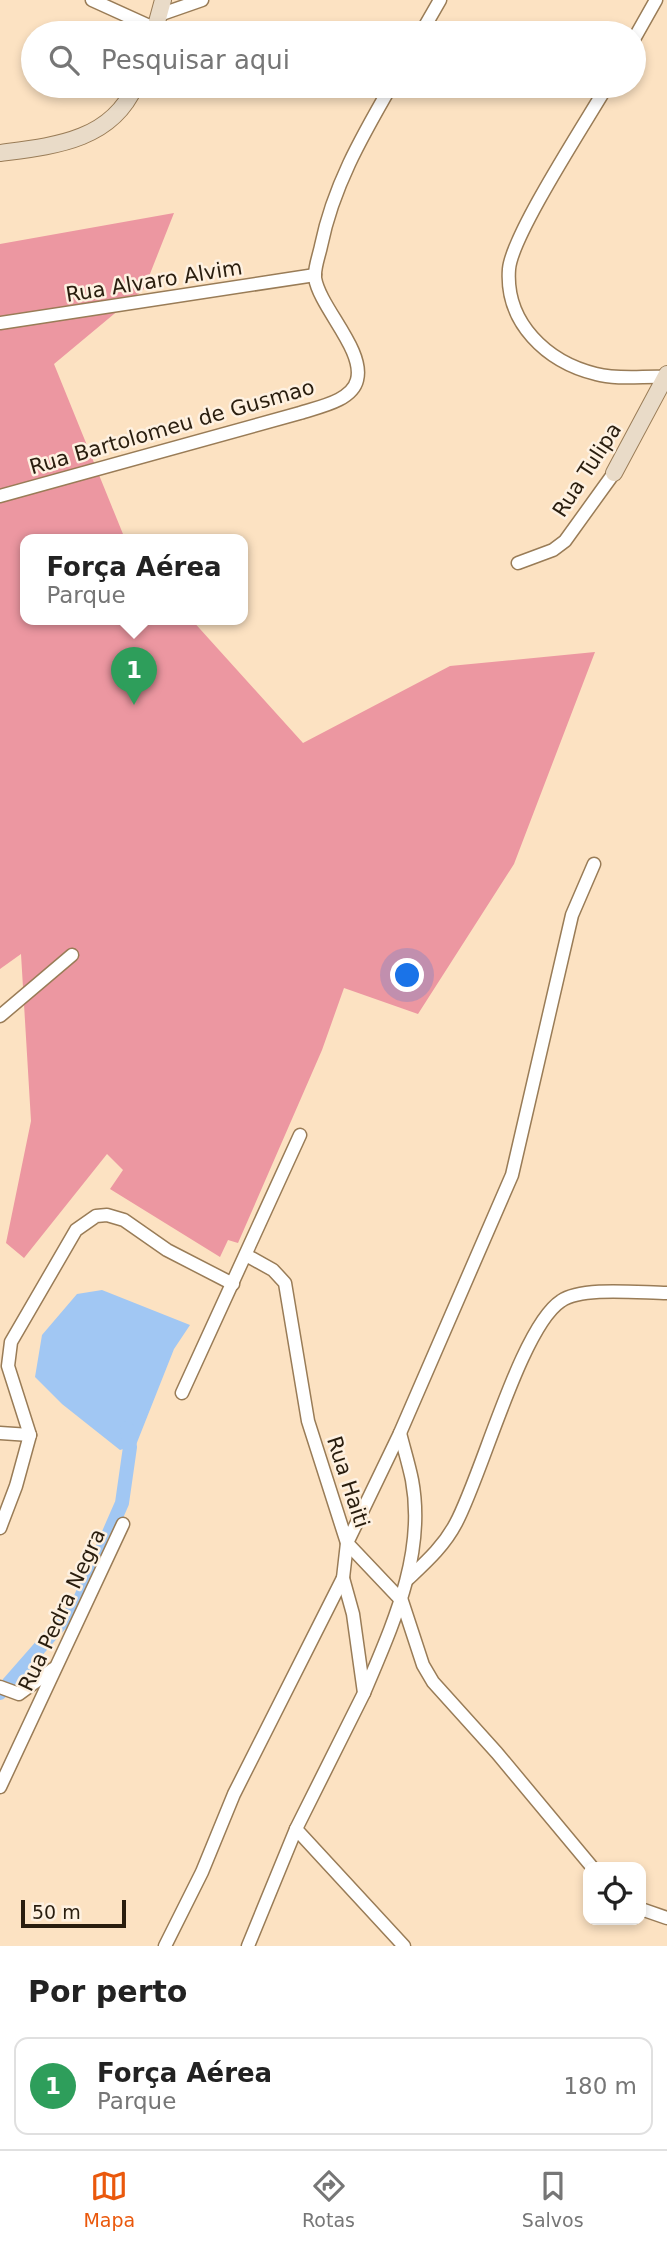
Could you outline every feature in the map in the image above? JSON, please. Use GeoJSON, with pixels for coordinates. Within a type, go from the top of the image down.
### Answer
{"type":"FeatureCollection","features":[{"type":"Feature","properties":{"kind":"main road"},"geometry":{"type":"LineString","coordinates":[[0,153],[50,147],[99,130],[120,112],[128,98]]}},
{"type":"Feature","properties":{"kind":"main road","name":"Rua Tulipa"},"geometry":{"type":"LineString","coordinates":[[614,473],[666,375]]}},
{"type":"Feature","properties":{"kind":"street"},"geometry":{"type":"LineString","coordinates":[[92,0],[158,19],[202,0]]}},
{"type":"Feature","properties":{"kind":"street"},"geometry":{"type":"LineString","coordinates":[[428,21],[440,0]]}},
{"type":"Feature","properties":{"kind":"street"},"geometry":{"type":"LineString","coordinates":[[646,21],[659,1]]}},
{"type":"Feature","properties":{"kind":"street"},"geometry":{"type":"LineString","coordinates":[[314,275],[326,223],[347,164],[384,98]]}},
{"type":"Feature","properties":{"kind":"street"},"geometry":{"type":"LineString","coordinates":[[600,98],[523,231],[509,268],[513,303],[529,338],[557,359],[597,375],[666,375]]}},
{"type":"Feature","properties":{"kind":"street","name":"Rua Alvaro Alvim"},"geometry":{"type":"LineString","coordinates":[[0,323],[314,275]]}},
{"type":"Feature","properties":{"kind":"street","name":"Rua Bartolomeu de Gusmao"},"geometry":{"type":"LineString","coordinates":[[0,496],[300,413],[345,396],[357,383],[359,371],[340,327],[321,296],[314,275]]}},
{"type":"Feature","properties":{"kind":"street","name":"Rua Tulipa"},"geometry":{"type":"LineString","coordinates":[[518,563],[553,550],[565,541],[614,473]]}},
{"type":"Feature","properties":{"kind":"street"},"geometry":{"type":"LineString","coordinates":[[165,1946],[202,1872],[234,1794],[343,1578],[348,1543],[400,1433],[512,1175],[572,915],[594,864]]}},
{"type":"Feature","properties":{"kind":"street"},"geometry":{"type":"LineString","coordinates":[[0,1016],[72,955]]}},
{"type":"Feature","properties":{"kind":"street"},"geometry":{"type":"LineString","coordinates":[[182,1393],[300,1135]]}},
{"type":"Feature","properties":{"kind":"street"},"geometry":{"type":"LineString","coordinates":[[0,1528],[16,1486],[30,1434],[8,1366],[11,1342],[69,1241],[88,1220],[107,1215],[124,1220],[167,1250],[233,1284]]}},
{"type":"Feature","properties":{"kind":"street","name":"Rua Haiti"},"geometry":{"type":"LineString","coordinates":[[246,1255],[273,1270],[285,1283],[309,1421],[348,1543],[402,1601],[423,1665],[433,1682],[589,1862]]}},
{"type":"Feature","properties":{"kind":"street"},"geometry":{"type":"LineString","coordinates":[[408,1579],[441,1548],[457,1522],[513,1381],[539,1327],[562,1300],[588,1293],[667,1293]]}},
{"type":"Feature","properties":{"kind":"street"},"geometry":{"type":"LineString","coordinates":[[0,1433],[30,1434]]}},
{"type":"Feature","properties":{"kind":"street"},"geometry":{"type":"LineString","coordinates":[[248,1946],[296,1829],[364,1693],[402,1601],[408,1579],[414,1505],[412,1482],[400,1433]]}},
{"type":"Feature","properties":{"kind":"street","name":"Rua Pedra Negra"},"geometry":{"type":"LineString","coordinates":[[0,1787],[123,1524]]}},
{"type":"Feature","properties":{"kind":"street"},"geometry":{"type":"LineString","coordinates":[[343,1578],[353,1614],[364,1693]]}},
{"type":"Feature","properties":{"kind":"street"},"geometry":{"type":"LineString","coordinates":[[6,1689],[19,1694],[55,1668]]}},
{"type":"Feature","properties":{"kind":"street"},"geometry":{"type":"LineString","coordinates":[[296,1829],[404,1946]]}},
{"type":"Feature","properties":{"kind":"street"},"geometry":{"type":"LineString","coordinates":[[646,1911],[667,1918]]}},
{"type":"Feature","properties":{"kind":"shaded area"},"geometry":{"type":"Polygon","coordinates":[[[174,213],[144,289],[54,364],[123,534],[20,534],[20,625],[196,625],[303,743],[450,666],[595,652],[514,864],[418,1014],[344,988],[322,1050],[238,1243],[228,1240],[220,1257],[110,1189],[123,1170],[107,1154],[24,1258],[6,1243],[31,1121],[21,954],[0,969],[0,244],[174,213]]]}},
{"type":"Feature","properties":{"kind":"water"},"geometry":{"type":"Polygon","coordinates":[[[102,1290],[190,1325],[174,1349],[136,1445],[120,1450],[62,1404],[35,1377],[42,1335],[77,1294],[102,1290]]]}},
{"type":"Feature","properties":{"kind":"waterway"},"geometry":{"type":"LineString","coordinates":[[0,1693],[78,1604],[122,1503],[130,1447],[127,1428]]}},
{"type":"Feature","properties":{"kind":"place","name":"Força Aérea"},"geometry":{"type":"Point","coordinates":[134,705]}}]}
